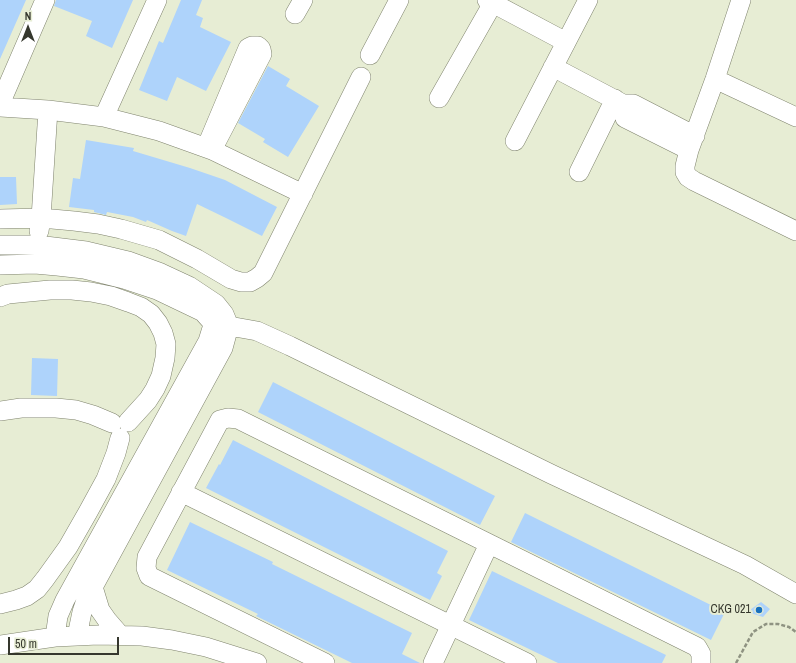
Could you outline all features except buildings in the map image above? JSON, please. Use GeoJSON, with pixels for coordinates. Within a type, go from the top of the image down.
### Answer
{"type":"FeatureCollection","features":[{"type":"Feature","properties":{"kind":"street"},"geometry":{"type":"LineString","coordinates":[[0,104],[45,0]]}},
{"type":"Feature","properties":{"kind":"street"},"geometry":{"type":"LineString","coordinates":[[104,117],[157,0]]}},
{"type":"Feature","properties":{"kind":"street"},"geometry":{"type":"LineString","coordinates":[[370,55],[399,0]]}},
{"type":"Feature","properties":{"kind":"street"},"geometry":{"type":"LineString","coordinates":[[515,141],[588,0]]}},
{"type":"Feature","properties":{"kind":"street"},"geometry":{"type":"LineString","coordinates":[[741,0],[692,143],[685,166],[685,172],[688,177],[694,181],[796,231]]}},
{"type":"Feature","properties":{"kind":"street"},"geometry":{"type":"LineString","coordinates":[[439,98],[490,1],[566,42]]}},
{"type":"Feature","properties":{"kind":"street"},"geometry":{"type":"LineString","coordinates":[[553,67],[619,102],[634,104],[692,143]]}},
{"type":"Feature","properties":{"kind":"street"},"geometry":{"type":"LineString","coordinates":[[0,219],[41,218],[98,224],[141,234],[176,248],[231,279],[241,282],[250,282],[263,273],[361,77]]}},
{"type":"Feature","properties":{"kind":"street"},"geometry":{"type":"LineString","coordinates":[[715,79],[796,117]]}},
{"type":"Feature","properties":{"kind":"street"},"geometry":{"type":"LineString","coordinates":[[579,172],[619,102]]}},
{"type":"Feature","properties":{"kind":"street"},"geometry":{"type":"LineString","coordinates":[[0,107],[48,110],[104,117],[159,131],[209,149],[303,194]]}},
{"type":"Feature","properties":{"kind":"street"},"geometry":{"type":"LineString","coordinates":[[35,264],[41,218],[48,110]]}},
{"type":"Feature","properties":{"kind":"street"},"geometry":{"type":"LineString","coordinates":[[0,246],[37,245],[86,251],[128,261],[162,273],[189,286],[216,304],[224,314],[221,326],[223,348],[93,586],[82,612],[77,636]]}},
{"type":"Feature","properties":{"kind":"street"},"geometry":{"type":"LineString","coordinates":[[0,265],[35,264],[84,269],[124,279],[157,290],[203,312],[211,321],[221,326],[257,331],[551,474],[745,565],[796,594]]}},
{"type":"Feature","properties":{"kind":"street"},"geometry":{"type":"LineString","coordinates":[[0,604],[26,596],[37,589],[68,547],[106,479],[116,453],[120,428],[148,400],[155,389],[161,376],[166,344],[158,323],[151,314],[141,307],[111,296],[72,290],[50,290],[3,295]]}},
{"type":"Feature","properties":{"kind":"street"},"geometry":{"type":"LineString","coordinates":[[55,637],[58,616],[65,600],[208,341],[221,326]]}},
{"type":"Feature","properties":{"kind":"street"},"geometry":{"type":"LineString","coordinates":[[0,411],[21,408],[69,409],[93,415],[120,428]]}},
{"type":"Feature","properties":{"kind":"street"},"geometry":{"type":"LineString","coordinates":[[325,663],[149,576],[146,568],[147,557],[220,420],[228,418],[238,419],[697,647],[701,654],[701,663]]}},
{"type":"Feature","properties":{"kind":"street"},"geometry":{"type":"LineString","coordinates":[[181,492],[451,624],[527,663]]}},
{"type":"Feature","properties":{"kind":"street"},"geometry":{"type":"LineString","coordinates":[[433,663],[489,544]]}},
{"type":"Feature","properties":{"kind":"street"},"geometry":{"type":"LineString","coordinates":[[93,586],[100,610],[120,635]]}},
{"type":"Feature","properties":{"kind":"street"},"geometry":{"type":"LineString","coordinates":[[0,645],[55,637],[120,635],[149,637],[199,645],[257,663]]}},
{"type":"Feature","properties":{"kind":"path"},"geometry":{"type":"LineString","coordinates":[[736,663],[753,632],[766,624],[778,624],[790,628],[796,632]]}},
{"type":"Feature","properties":{"kind":"place","name":"CKG 021"},"geometry":{"type":"Point","coordinates":[759,610]}}]}
